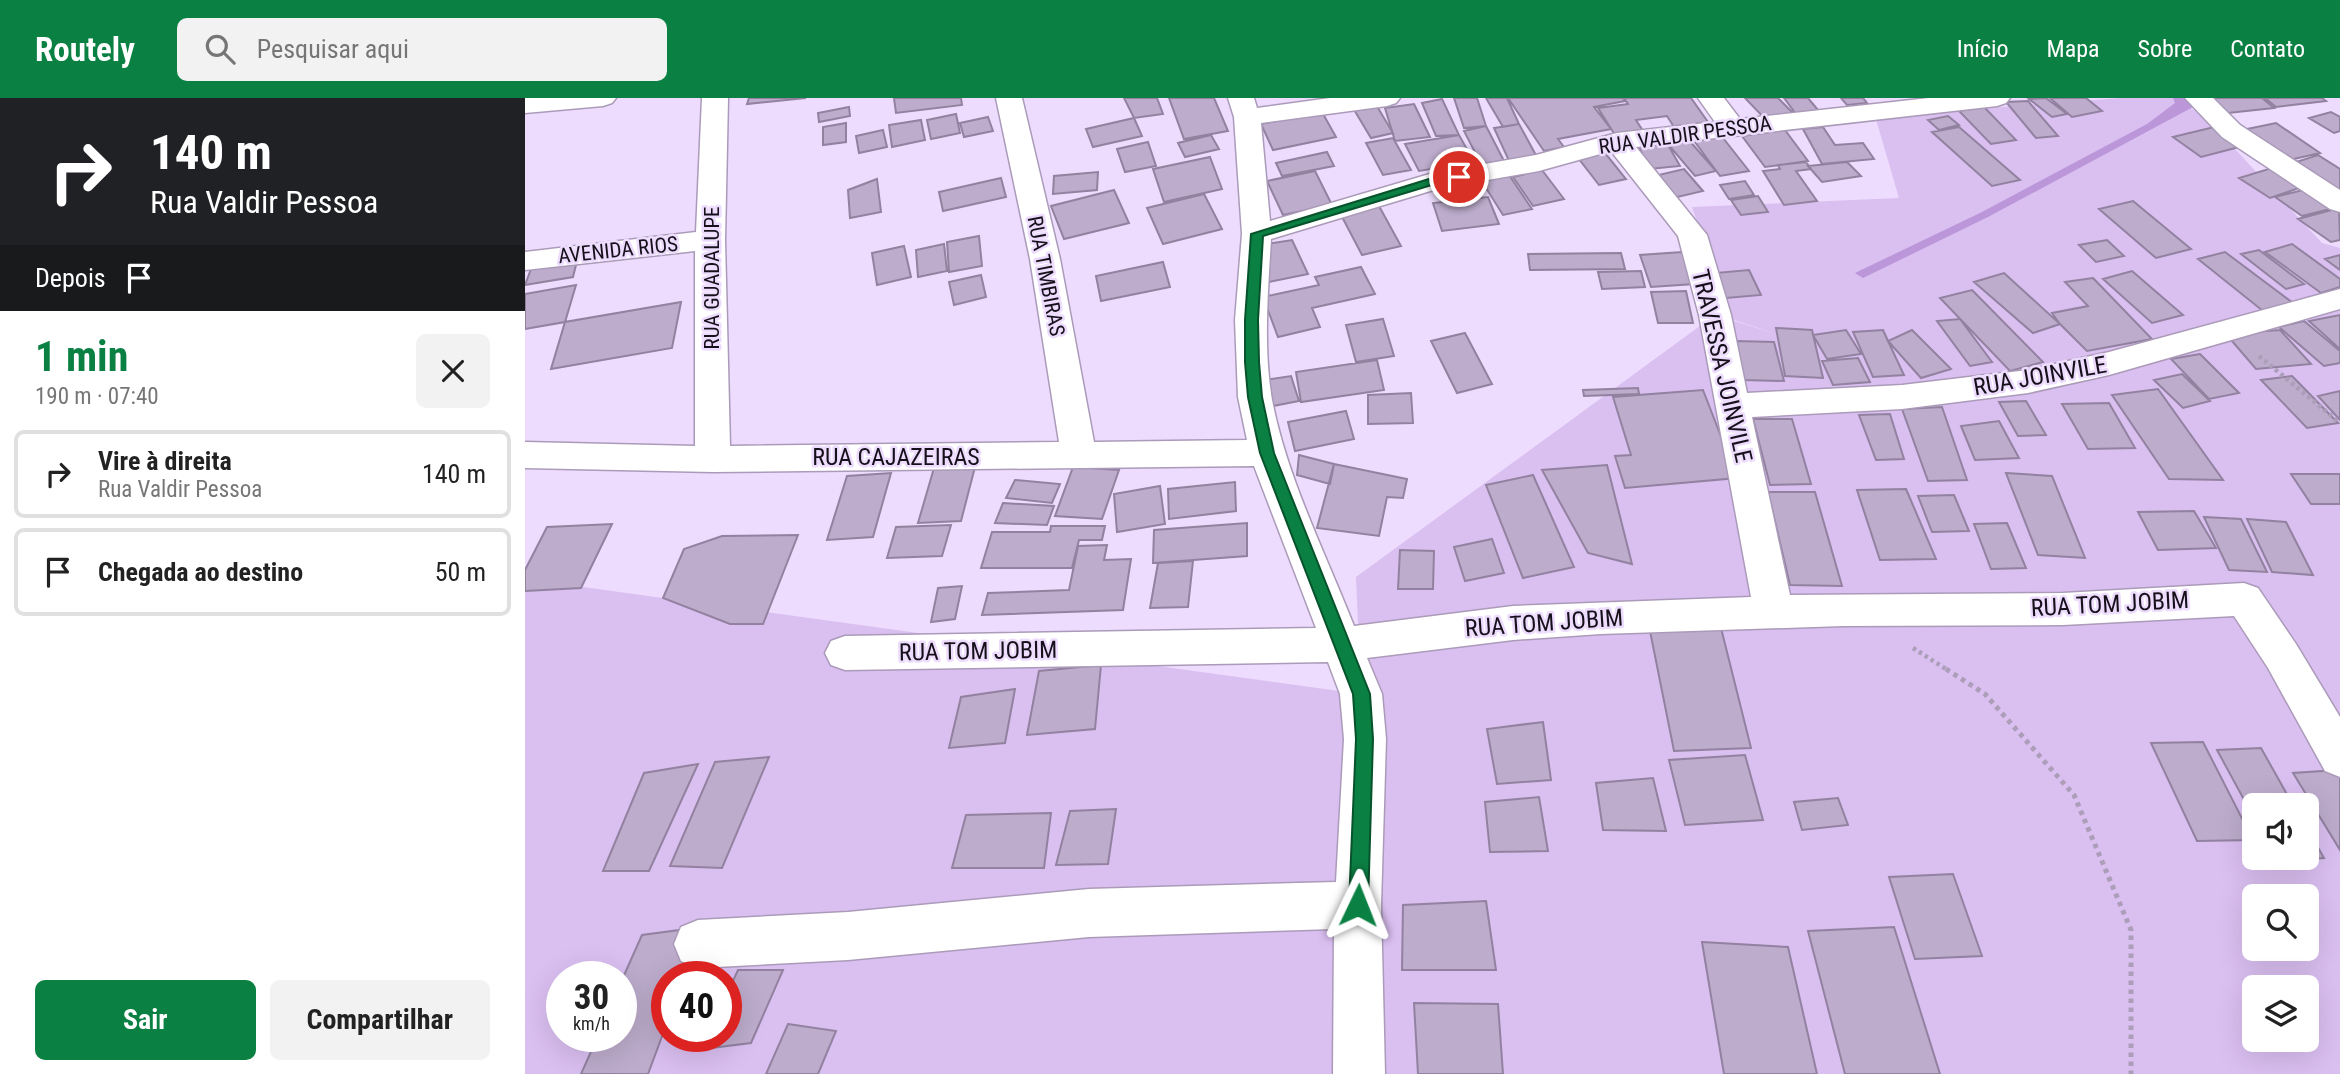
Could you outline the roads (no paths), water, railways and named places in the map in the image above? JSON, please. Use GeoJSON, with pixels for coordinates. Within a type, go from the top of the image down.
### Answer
{"type":"FeatureCollection","features":[{"type":"Feature","properties":{"kind":"street"},"geometry":{"type":"LineString","coordinates":[[525,105],[603,98]]}},
{"type":"Feature","properties":{"kind":"street","name":"RUA GUADALUPE"},"geometry":{"type":"LineString","coordinates":[[713,459],[710,240],[715,98]]}},
{"type":"Feature","properties":{"kind":"street","name":"RUA TIMBIRAS"},"geometry":{"type":"LineString","coordinates":[[1009,98],[1045,258],[1079,456]]}},
{"type":"Feature","properties":{"kind":"street"},"geometry":{"type":"LineString","coordinates":[[1359,1074],[1358,905],[1365,739],[1361,694],[1267,453],[1255,397],[1251,320],[1257,234],[1244,107],[1387,98]]}},
{"type":"Feature","properties":{"kind":"street"},"geometry":{"type":"LineString","coordinates":[[1711,98],[1732,127]]}},
{"type":"Feature","properties":{"kind":"street","name":"RUA VALDIR PESSOA"},"geometry":{"type":"LineString","coordinates":[[1257,234],[1433,181],[1539,163],[1617,142],[1997,98]]}},
{"type":"Feature","properties":{"kind":"street"},"geometry":{"type":"LineString","coordinates":[[2198,98],[2231,131],[2340,203]]}},
{"type":"Feature","properties":{"kind":"street","name":"TRAVESSA JOINVILE"},"geometry":{"type":"LineString","coordinates":[[1617,142],[1692,235],[1715,316],[1775,614]]}},
{"type":"Feature","properties":{"kind":"street","name":"AVENIDA RIOS"},"geometry":{"type":"LineString","coordinates":[[525,261],[710,240]]}},
{"type":"Feature","properties":{"kind":"street","name":"RUA JOINVILE"},"geometry":{"type":"LineString","coordinates":[[1733,406],[1929,395],[2004,384],[2124,361],[2226,329],[2340,299]]}},
{"type":"Feature","properties":{"kind":"street","name":"RUA CAJAZEIRAS"},"geometry":{"type":"LineString","coordinates":[[525,455],[713,459],[1267,453]]}},
{"type":"Feature","properties":{"kind":"street","name":"RUA TOM JOBIM"},"geometry":{"type":"LineString","coordinates":[[845,653],[1344,645],[1402,635],[1513,623],[1843,610],[2063,608],[2244,599],[2282,656],[2327,713]]}},
{"type":"Feature","properties":{"kind":"street"},"geometry":{"type":"LineString","coordinates":[[2327,713],[2340,757]]}},
{"type":"Feature","properties":{"kind":"street"},"geometry":{"type":"LineString","coordinates":[[698,944],[861,935],[1089,913],[1358,905]]}}]}
